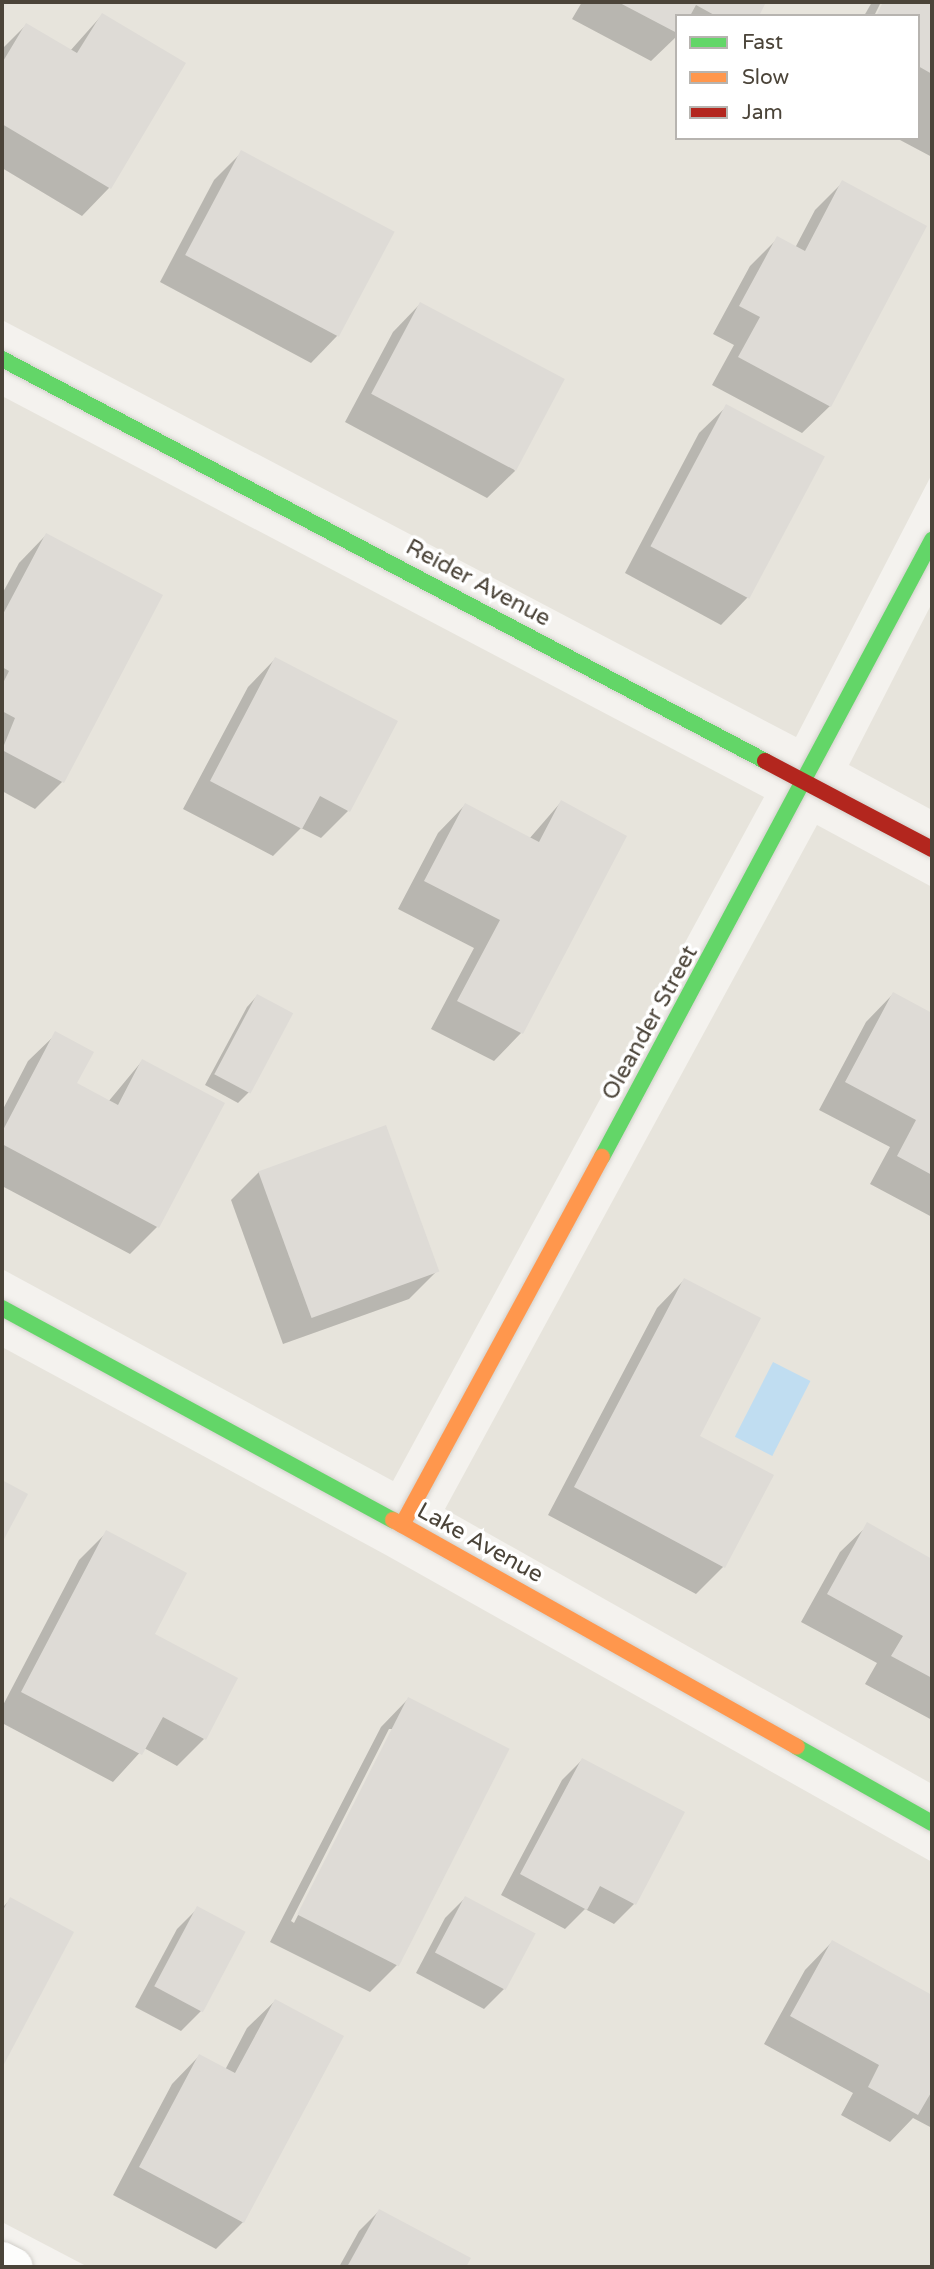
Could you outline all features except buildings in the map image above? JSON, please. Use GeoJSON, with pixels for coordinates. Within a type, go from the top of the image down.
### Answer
{"type":"FeatureCollection","features":[{"type":"Feature","properties":{"kind":"street","name":"Reider Avenue"},"geometry":{"type":"LineString","coordinates":[[2,359],[932,849]]}},
{"type":"Feature","properties":{"kind":"street","name":"Oleander Street"},"geometry":{"type":"LineString","coordinates":[[402,1525],[807,781],[932,540]]}},
{"type":"Feature","properties":{"kind":"street","name":"Lake Avenue"},"geometry":{"type":"LineString","coordinates":[[2,1308],[402,1525],[932,1823]]}},
{"type":"Feature","properties":{"kind":"street"},"geometry":{"type":"LineString","coordinates":[[2,2260],[15,2267]]}},
{"type":"Feature","properties":{"kind":"shaded area"},"geometry":{"type":"Polygon","coordinates":[[[2,2],[932,2],[932,474],[796,737],[2,320],[2,2]]]}},
{"type":"Feature","properties":{"kind":"shaded area"},"geometry":{"type":"Polygon","coordinates":[[[2,396],[764,797],[393,1481],[2,1269],[2,396]]]}},
{"type":"Feature","properties":{"kind":"shaded area"},"geometry":{"type":"Polygon","coordinates":[[[932,603],[932,810],[849,765],[932,603]]]}},
{"type":"Feature","properties":{"kind":"shaded area"},"geometry":{"type":"Polygon","coordinates":[[[817,825],[932,887],[932,1784],[445,1509],[817,825]]]}},
{"type":"Feature","properties":{"kind":"shaded area"},"geometry":{"type":"Polygon","coordinates":[[[2,1347],[386,1555],[932,1862],[932,2267],[88,2267],[2,2222],[2,1347]]]}},
{"type":"Feature","properties":{"kind":"water"},"geometry":{"type":"Polygon","coordinates":[[[773,1362],[810,1381],[772,1456],[735,1437],[773,1362]]]}},
{"type":"Feature","properties":{"kind":"traffic: fast"},"geometry":{"type":"LineString","coordinates":[[2,359],[765,761]]}},
{"type":"Feature","properties":{"kind":"traffic: fast"},"geometry":{"type":"LineString","coordinates":[[602,1157],[932,540]]}},
{"type":"Feature","properties":{"kind":"traffic: fast"},"geometry":{"type":"LineString","coordinates":[[2,1308],[393,1520]]}},
{"type":"Feature","properties":{"kind":"traffic: fast"},"geometry":{"type":"LineString","coordinates":[[797,1747],[932,1823]]}},
{"type":"Feature","properties":{"kind":"traffic: slow"},"geometry":{"type":"LineString","coordinates":[[402,1525],[602,1157]]}},
{"type":"Feature","properties":{"kind":"traffic: slow"},"geometry":{"type":"LineString","coordinates":[[393,1520],[797,1747]]}},
{"type":"Feature","properties":{"kind":"traffic: jam"},"geometry":{"type":"LineString","coordinates":[[765,761],[932,849]]}}]}
